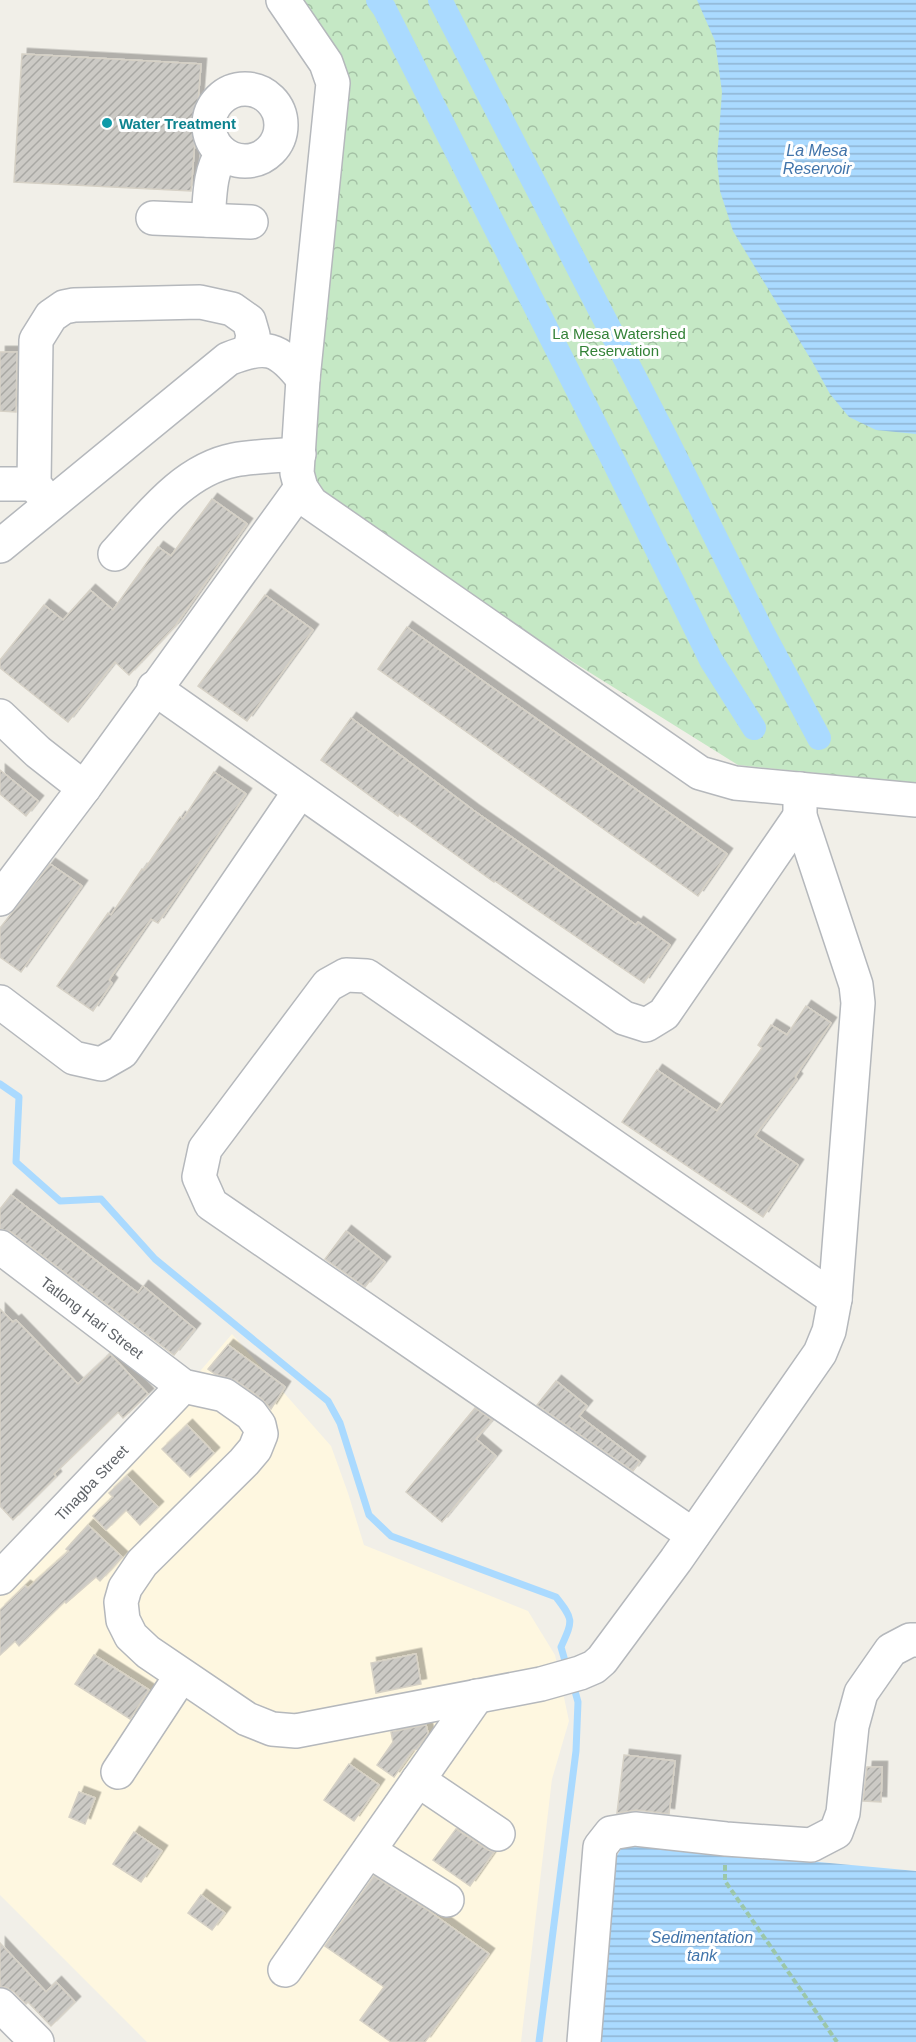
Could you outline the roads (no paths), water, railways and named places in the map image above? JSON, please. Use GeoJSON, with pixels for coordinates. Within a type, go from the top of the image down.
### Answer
{"type":"FeatureCollection","features":[{"type":"Feature","properties":{"kind":"street"},"geometry":{"type":"LineString","coordinates":[[282,0],[316,48],[331,73],[333,82],[303,379],[297,473],[301,488],[311,503],[700,772],[800,802],[916,800]]}},
{"type":"Feature","properties":{"kind":"street"},"geometry":{"type":"LineString","coordinates":[[247,88],[268,96],[276,105],[282,126],[273,147],[265,155],[243,161],[222,153],[210,134],[209,123],[217,102],[226,94],[247,88]]}},
{"type":"Feature","properties":{"kind":"street"},"geometry":{"type":"LineString","coordinates":[[282,126],[328,131]]}},
{"type":"Feature","properties":{"kind":"street"},"geometry":{"type":"LineString","coordinates":[[208,220],[214,165],[222,153]]}},
{"type":"Feature","properties":{"kind":"street"},"geometry":{"type":"LineString","coordinates":[[153,218],[251,222]]}},
{"type":"Feature","properties":{"kind":"street"},"geometry":{"type":"LineString","coordinates":[[42,494],[36,340],[51,316],[64,307],[200,302],[232,309],[249,321],[252,335],[250,350]]}},
{"type":"Feature","properties":{"kind":"street"},"geometry":{"type":"LineString","coordinates":[[0,546],[42,494],[228,359],[250,350],[274,351],[291,362],[303,379]]}},
{"type":"Feature","properties":{"kind":"street"},"geometry":{"type":"LineString","coordinates":[[115,554],[160,505],[198,474],[232,460],[298,454]]}},
{"type":"Feature","properties":{"kind":"street"},"geometry":{"type":"LineString","coordinates":[[0,484],[42,494]]}},
{"type":"Feature","properties":{"kind":"street"},"geometry":{"type":"LineString","coordinates":[[0,899],[84,788],[154,688],[301,488]]}},
{"type":"Feature","properties":{"kind":"street"},"geometry":{"type":"LineString","coordinates":[[154,688],[624,1018],[646,1025],[664,1014],[800,802]]}},
{"type":"Feature","properties":{"kind":"street"},"geometry":{"type":"LineString","coordinates":[[0,716],[38,752],[84,788]]}},
{"type":"Feature","properties":{"kind":"street"},"geometry":{"type":"LineString","coordinates":[[0,1002],[74,1058],[101,1064],[122,1052],[300,791]]}},
{"type":"Feature","properties":{"kind":"street"},"geometry":{"type":"LineString","coordinates":[[183,1386],[224,1395],[251,1414],[260,1425],[261,1434],[255,1449],[244,1462],[142,1563],[125,1588],[122,1602],[123,1620],[131,1636],[148,1652],[181,1676],[247,1719],[272,1729],[296,1731],[541,1684],[580,1673],[594,1667],[602,1660],[693,1535],[820,1353],[829,1331],[835,1299],[858,1003],[856,986],[800,802]]}},
{"type":"Feature","properties":{"kind":"street"},"geometry":{"type":"LineString","coordinates":[[693,1535],[211,1204],[199,1177],[205,1149],[328,985],[346,975],[367,976],[835,1299]]}},
{"type":"Feature","properties":{"kind":"street","name":"Tatlong Hari Street"},"geometry":{"type":"LineString","coordinates":[[0,1247],[183,1386]]}},
{"type":"Feature","properties":{"kind":"street","name":"Tinagba Street"},"geometry":{"type":"LineString","coordinates":[[7,1558],[183,1386]]}},
{"type":"Feature","properties":{"kind":"street"},"geometry":{"type":"LineString","coordinates":[[584,2042],[600,1847],[611,1833],[635,1829],[811,1845],[836,1832],[843,1813],[852,1726],[861,1693],[891,1650],[910,1640],[916,1640]]}},
{"type":"Feature","properties":{"kind":"street"},"geometry":{"type":"LineString","coordinates":[[117,1772],[181,1676]]}},
{"type":"Feature","properties":{"kind":"street"},"geometry":{"type":"LineString","coordinates":[[285,1970],[477,1696]]}},
{"type":"Feature","properties":{"kind":"street"},"geometry":{"type":"LineString","coordinates":[[418,1780],[498,1834]]}},
{"type":"Feature","properties":{"kind":"street"},"geometry":{"type":"LineString","coordinates":[[369,1851],[447,1900]]}},
{"type":"Feature","properties":{"kind":"street"},"geometry":{"type":"LineString","coordinates":[[0,2004],[37,2042]]}},
{"type":"Feature","properties":{"kind":"water","name":"La Mesa Reservoir"},"geometry":{"type":"Polygon","coordinates":[[[697,0],[916,0],[916,434],[876,430],[849,417],[830,394],[733,231],[720,191],[717,159],[722,92],[715,41],[697,0]]]}},
{"type":"Feature","properties":{"kind":"water","name":"Sedimentation tank"},"geometry":{"type":"Polygon","coordinates":[[[633,1845],[916,1871],[916,2042],[599,2042],[614,1861],[622,1847],[633,1845]]]}},
{"type":"Feature","properties":{"kind":"waterway"},"geometry":{"type":"LineString","coordinates":[[378,0],[615,464],[711,660],[754,728]]}},
{"type":"Feature","properties":{"kind":"waterway"},"geometry":{"type":"LineString","coordinates":[[440,0],[667,440],[763,633],[819,738]]}},
{"type":"Feature","properties":{"kind":"waterway"},"geometry":{"type":"LineString","coordinates":[[0,1084],[19,1097],[16,1162],[60,1201],[101,1199],[155,1259],[328,1401],[340,1423],[369,1515],[391,1536],[556,1597],[570,1621],[561,1647],[567,1668]]}},
{"type":"Feature","properties":{"kind":"waterway"},"geometry":{"type":"LineString","coordinates":[[539,2042],[576,1751],[578,1702],[573,1684]]}},
{"type":"Feature","properties":{"kind":"place","name":"Water Treatment"},"geometry":{"type":"Point","coordinates":[107,123]}},
{"type":"Feature","properties":{"kind":"park label","name":"La Mesa Watershed Reservation"},"geometry":{"type":"Point","coordinates":[619,342]}}]}
